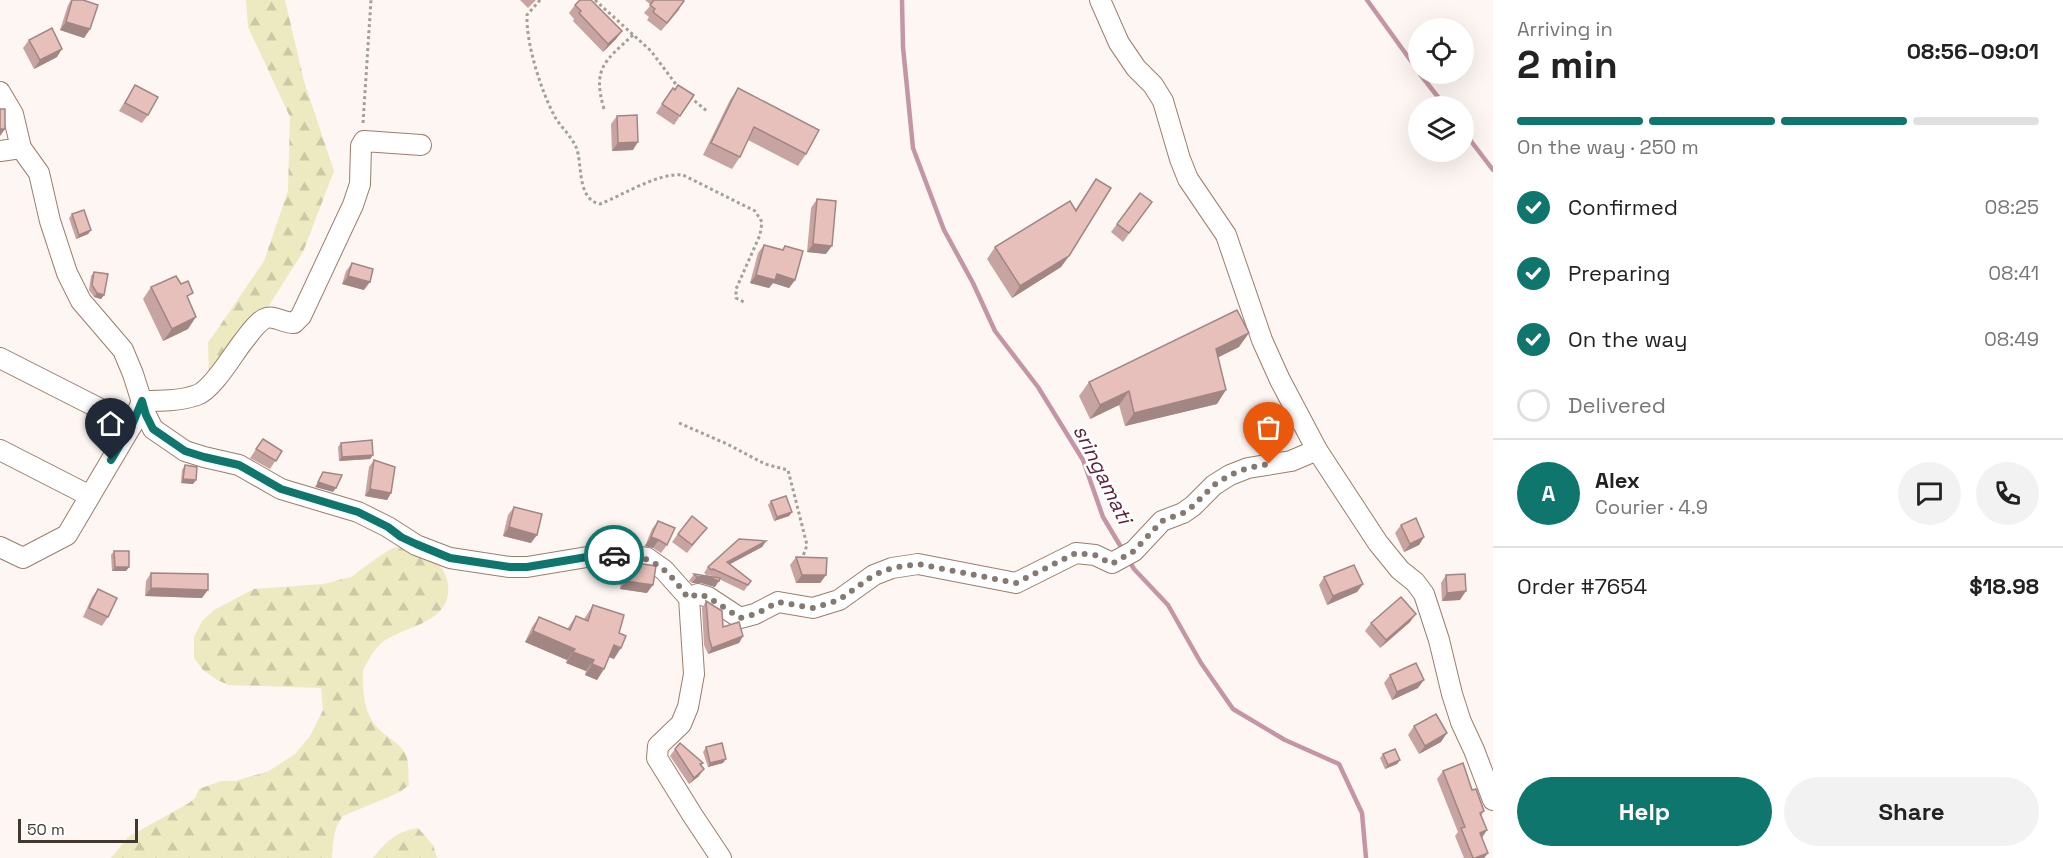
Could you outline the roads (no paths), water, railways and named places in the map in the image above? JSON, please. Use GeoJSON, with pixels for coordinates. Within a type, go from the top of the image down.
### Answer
{"type":"FeatureCollection","features":[{"type":"Feature","properties":{"kind":"street"},"geometry":{"type":"LineString","coordinates":[[1100,0],[1119,43],[1163,101],[1188,179],[1226,235],[1262,340],[1317,450],[1378,543],[1424,594],[1461,722],[1493,800]]}},
{"type":"Feature","properties":{"kind":"street"},"geometry":{"type":"LineString","coordinates":[[0,92],[13,114],[21,148],[39,173],[50,221],[72,282],[81,301],[123,350],[153,429],[185,451],[239,465],[281,489],[358,512],[388,527],[401,537],[450,558],[510,567],[544,565],[618,554],[647,558],[664,570],[688,598],[694,674],[688,707],[681,724],[658,746],[657,758],[721,858]]}},
{"type":"Feature","properties":{"kind":"street"},"geometry":{"type":"LineString","coordinates":[[142,401],[169,400],[199,394],[218,376],[264,319],[273,317],[285,323],[294,323],[301,316],[353,205],[360,184],[361,146],[364,141],[422,145]]}},
{"type":"Feature","properties":{"kind":"street"},"geometry":{"type":"LineString","coordinates":[[0,151],[21,148]]}},
{"type":"Feature","properties":{"kind":"street"},"geometry":{"type":"LineString","coordinates":[[0,358],[132,425]]}},
{"type":"Feature","properties":{"kind":"street"},"geometry":{"type":"LineString","coordinates":[[0,547],[23,558],[67,535],[132,425],[142,401]]}},
{"type":"Feature","properties":{"kind":"street"},"geometry":{"type":"LineString","coordinates":[[0,450],[90,496]]}},
{"type":"Feature","properties":{"kind":"street"},"geometry":{"type":"LineString","coordinates":[[688,598],[698,594],[708,597],[740,618],[756,614],[778,602],[813,608],[839,600],[874,575],[918,564],[1016,583],[1076,553],[1095,555],[1112,564],[1134,551],[1162,521],[1183,513],[1214,485],[1230,475],[1248,468],[1291,461],[1317,450]]}},
{"type":"Feature","properties":{"kind":"waterway","name":"sringamati"},"geometry":{"type":"LineString","coordinates":[[902,0],[903,47],[913,148],[944,230],[973,283],[995,331],[1038,387],[1083,460],[1103,517],[1124,552]]}},
{"type":"Feature","properties":{"kind":"waterway"},"geometry":{"type":"LineString","coordinates":[[1367,0],[1408,57]]}},
{"type":"Feature","properties":{"kind":"waterway"},"geometry":{"type":"LineString","coordinates":[[1428,84],[1437,96]]}},
{"type":"Feature","properties":{"kind":"waterway"},"geometry":{"type":"LineString","coordinates":[[1474,145],[1493,170]]}},
{"type":"Feature","properties":{"kind":"waterway","name":"sringamati"},"geometry":{"type":"LineString","coordinates":[[1128,559],[1134,569],[1168,605],[1201,663],[1233,709],[1285,740],[1339,764],[1362,813],[1366,858]]}}]}
